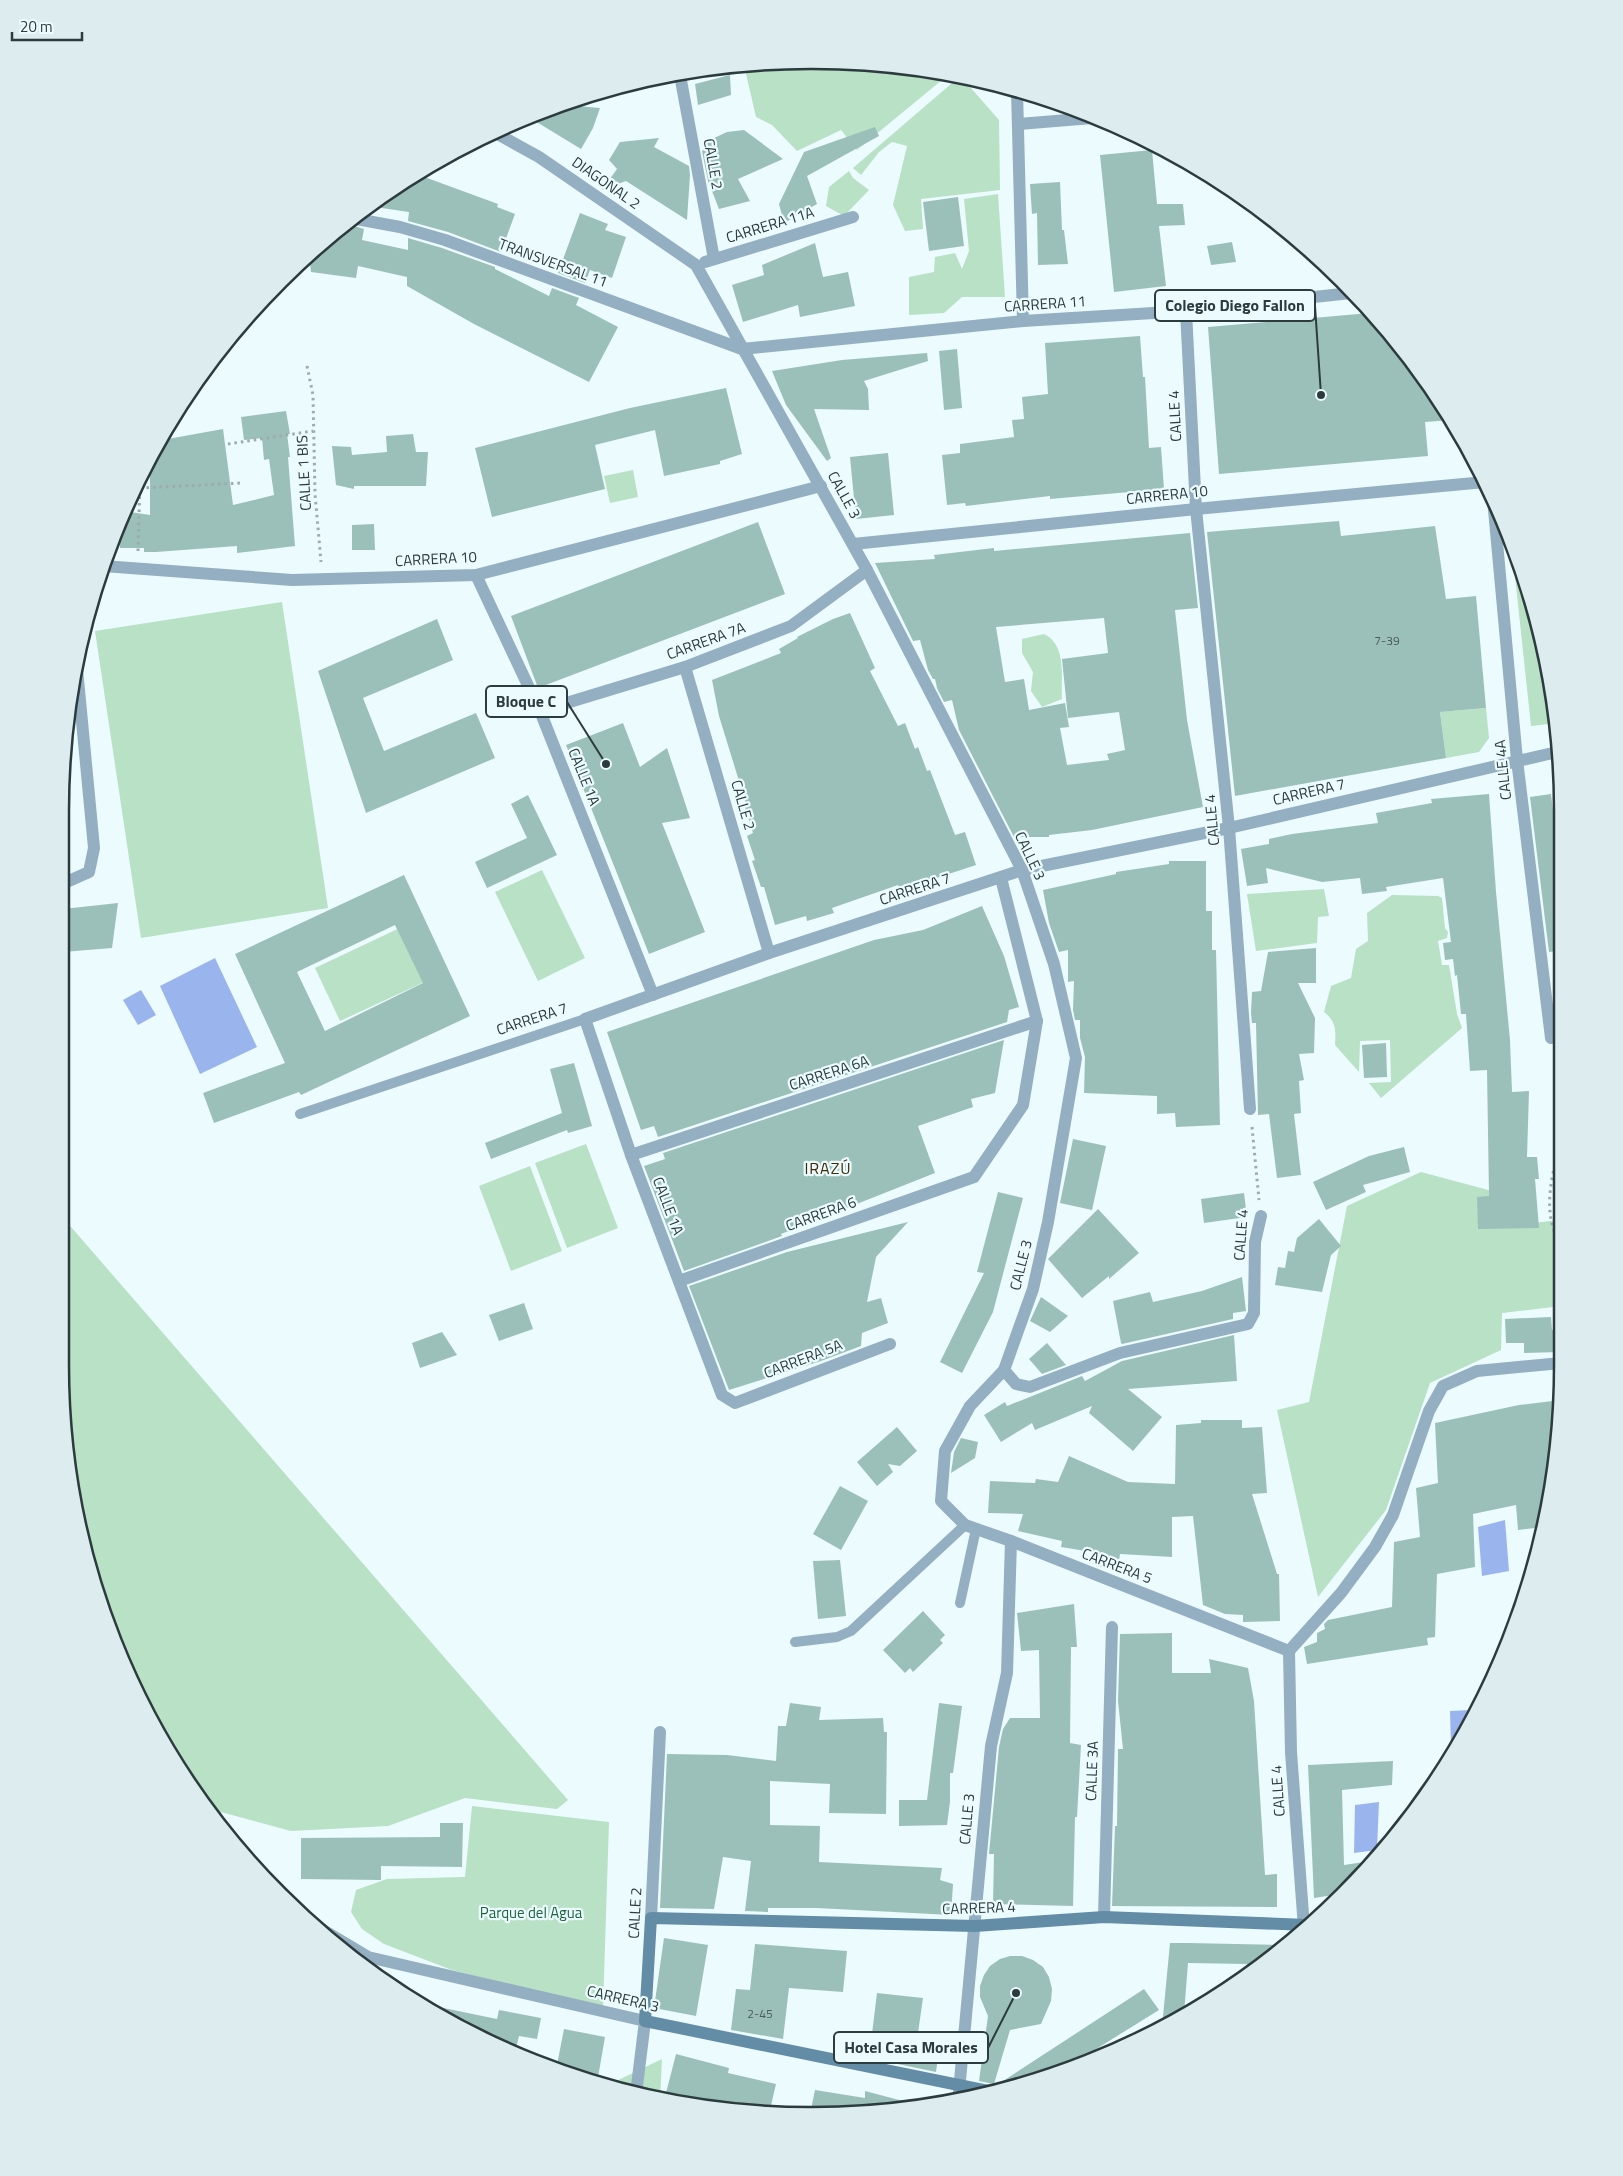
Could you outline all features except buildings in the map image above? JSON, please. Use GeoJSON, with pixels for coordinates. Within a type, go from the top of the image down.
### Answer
{"type":"FeatureCollection","features":[{"type":"Feature","properties":{"kind":"street","name":"CALLE 2"},"geometry":{"type":"LineString","coordinates":[[681,81],[714,259]]}},
{"type":"Feature","properties":{"kind":"street"},"geometry":{"type":"LineString","coordinates":[[1017,98],[1023,321]]}},
{"type":"Feature","properties":{"kind":"street"},"geometry":{"type":"LineString","coordinates":[[1019,124],[1080,119]]}},
{"type":"Feature","properties":{"kind":"street","name":"DIAGONAL 2"},"geometry":{"type":"LineString","coordinates":[[502,136],[540,157],[696,265]]}},
{"type":"Feature","properties":{"kind":"street","name":"CARRERA 11A"},"geometry":{"type":"LineString","coordinates":[[696,265],[853,217]]}},
{"type":"Feature","properties":{"kind":"street","name":"TRANSVERSAL 11"},"geometry":{"type":"LineString","coordinates":[[362,220],[445,240],[742,349]]}},
{"type":"Feature","properties":{"kind":"street","name":"CALLE 3"},"geometry":{"type":"LineString","coordinates":[[696,265],[853,544],[1022,870],[1054,964],[1076,1058],[1048,1222],[1033,1289],[1004,1370],[970,1406],[945,1451],[940,1501]]}},
{"type":"Feature","properties":{"kind":"street","name":"CARRERA 11"},"geometry":{"type":"LineString","coordinates":[[742,349],[1023,321],[1186,310],[1344,294]]}},
{"type":"Feature","properties":{"kind":"street","name":"CALLE 4"},"geometry":{"type":"LineString","coordinates":[[1186,310],[1196,509],[1229,828],[1250,1109]]}},
{"type":"Feature","properties":{"kind":"street","name":"CARRERA 10"},"geometry":{"type":"LineString","coordinates":[[853,544],[1478,483]]}},
{"type":"Feature","properties":{"kind":"street","name":"CARRERA 10"},"geometry":{"type":"LineString","coordinates":[[110,567],[292,580],[476,575],[821,486]]}},
{"type":"Feature","properties":{"kind":"street","name":"CALLE 4A"},"geometry":{"type":"LineString","coordinates":[[1495,521],[1518,760],[1551,1038]]}},
{"type":"Feature","properties":{"kind":"street","name":"CARRERA 7A"},"geometry":{"type":"LineString","coordinates":[[540,711],[685,667],[791,626],[867,570]]}},
{"type":"Feature","properties":{"kind":"street","name":"CALLE 1A"},"geometry":{"type":"LineString","coordinates":[[476,575],[540,711],[653,995]]}},
{"type":"Feature","properties":{"kind":"street","name":"CALLE 2"},"geometry":{"type":"LineString","coordinates":[[685,667],[769,953]]}},
{"type":"Feature","properties":{"kind":"street"},"geometry":{"type":"LineString","coordinates":[[69,881],[89,872],[94,848],[79,691]]}},
{"type":"Feature","properties":{"kind":"street","name":"CARRERA 7"},"geometry":{"type":"LineString","coordinates":[[585,1019],[769,953],[1022,870],[1229,828],[1552,753]]}},
{"type":"Feature","properties":{"kind":"street"},"geometry":{"type":"LineString","coordinates":[[1000,878],[1037,1021]]}},
{"type":"Feature","properties":{"kind":"street","name":"CALLE 1A"},"geometry":{"type":"LineString","coordinates":[[585,1019],[632,1155],[679,1282],[722,1395],[728,1400]]}},
{"type":"Feature","properties":{"kind":"street","name":"CARRERA 6A"},"geometry":{"type":"LineString","coordinates":[[632,1155],[1037,1021]]}},
{"type":"Feature","properties":{"kind":"street","name":"CARRERA 6"},"geometry":{"type":"LineString","coordinates":[[679,1282],[974,1177],[1023,1105],[1037,1021]]}},
{"type":"Feature","properties":{"kind":"street","name":"CALLE 4"},"geometry":{"type":"LineString","coordinates":[[1004,1370],[1016,1384],[1030,1387],[1120,1353],[1248,1324],[1254,1313],[1255,1242],[1261,1216]]}},
{"type":"Feature","properties":{"kind":"street","name":"CARRERA 5A"},"geometry":{"type":"LineString","coordinates":[[728,1400],[735,1403],[890,1344]]}},
{"type":"Feature","properties":{"kind":"street"},"geometry":{"type":"LineString","coordinates":[[1289,1651],[1341,1593],[1375,1548],[1393,1515],[1429,1411],[1443,1386],[1477,1371],[1554,1364]]}},
{"type":"Feature","properties":{"kind":"street","name":"CARRERA 5"},"geometry":{"type":"LineString","coordinates":[[940,1501],[970,1527],[1011,1541],[1289,1651]]}},
{"type":"Feature","properties":{"kind":"street","name":"CALLE 3"},"geometry":{"type":"LineString","coordinates":[[959,2092],[983,1816],[991,1746],[1007,1673],[1011,1541]]}},
{"type":"Feature","properties":{"kind":"street","name":"CALLE 3A"},"geometry":{"type":"LineString","coordinates":[[1104,1917],[1112,1627]]}},
{"type":"Feature","properties":{"kind":"street","name":"CALLE 4"},"geometry":{"type":"LineString","coordinates":[[1289,1651],[1291,1752],[1305,1920]]}},
{"type":"Feature","properties":{"kind":"street","name":"CALLE 2"},"geometry":{"type":"LineString","coordinates":[[637,2086],[645,2021],[660,1732]]}},
{"type":"Feature","properties":{"kind":"street","name":"CARRERA 4"},"geometry":{"type":"LineString","coordinates":[[651,1918],[975,1926],[1104,1917],[1298,1926]]}},
{"type":"Feature","properties":{"kind":"street","name":"CARRERA 3"},"geometry":{"type":"LineString","coordinates":[[350,1947],[368,1957],[645,2021],[976,2088]]}},
{"type":"Feature","properties":{"kind":"lane","name":"CARRERA 7"},"geometry":{"type":"LineString","coordinates":[[300,1114],[585,1019]]}},
{"type":"Feature","properties":{"kind":"lane"},"geometry":{"type":"LineString","coordinates":[[960,1603],[970,1527]]}},
{"type":"Feature","properties":{"kind":"lane"},"geometry":{"type":"LineString","coordinates":[[795,1642],[837,1637],[851,1631],[970,1527]]}},
{"type":"Feature","properties":{"kind":"path","name":"CALLE 1 BIS"},"geometry":{"type":"LineString","coordinates":[[308,366],[313,395],[315,494],[322,580]]}},
{"type":"Feature","properties":{"kind":"path"},"geometry":{"type":"LineString","coordinates":[[228,444],[314,431]]}},
{"type":"Feature","properties":{"kind":"path"},"geometry":{"type":"LineString","coordinates":[[143,488],[242,483]]}},
{"type":"Feature","properties":{"kind":"path"},"geometry":{"type":"LineString","coordinates":[[138,569],[140,494]]}},
{"type":"Feature","properties":{"kind":"path","name":"CALLE 4"},"geometry":{"type":"LineString","coordinates":[[1250,1109],[1261,1216]]}},
{"type":"Feature","properties":{"kind":"path"},"geometry":{"type":"LineString","coordinates":[[1554,1166],[1549,1205],[1554,1230]]}},
{"type":"Feature","properties":{"kind":"green space"},"geometry":{"type":"Polygon","coordinates":[[[812,69],[860,70],[941,81],[857,150],[841,130],[797,151],[772,125],[756,117],[746,72],[812,69]]]}},
{"type":"Feature","properties":{"kind":"green space"},"geometry":{"type":"Polygon","coordinates":[[[953,82],[969,86],[999,120],[1000,190],[921,199],[923,229],[905,231],[893,205],[907,146],[892,142],[879,152],[861,175],[853,168],[953,82]]]}},
{"type":"Feature","properties":{"kind":"green space"},"geometry":{"type":"Polygon","coordinates":[[[849,171],[853,178],[869,190],[844,216],[826,206],[829,187],[849,171]]]}},
{"type":"Feature","properties":{"kind":"green space"},"geometry":{"type":"Polygon","coordinates":[[[998,194],[1005,297],[962,297],[944,313],[909,315],[909,277],[934,272],[935,257],[955,253],[962,269],[969,251],[964,199],[998,194]]]}},
{"type":"Feature","properties":{"kind":"green space"},"geometry":{"type":"Polygon","coordinates":[[[633,470],[638,497],[610,503],[604,476],[633,470]]]}},
{"type":"Feature","properties":{"kind":"green space"},"geometry":{"type":"Polygon","coordinates":[[[1514,572],[1529,619],[1548,715],[1549,724],[1531,726],[1514,572]]]}},
{"type":"Feature","properties":{"kind":"green space"},"geometry":{"type":"Polygon","coordinates":[[[282,602],[328,908],[141,938],[95,631],[282,602]]]}},
{"type":"Feature","properties":{"kind":"green space"},"geometry":{"type":"Polygon","coordinates":[[[1044,634],[1051,639],[1060,654],[1062,699],[1042,707],[1031,691],[1033,672],[1022,653],[1022,639],[1044,634]]]}},
{"type":"Feature","properties":{"kind":"green space"},"geometry":{"type":"Polygon","coordinates":[[[1486,708],[1489,738],[1479,752],[1446,758],[1440,712],[1486,708]]]}},
{"type":"Feature","properties":{"kind":"green space"},"geometry":{"type":"Polygon","coordinates":[[[542,870],[585,958],[538,981],[495,892],[542,870]]]}},
{"type":"Feature","properties":{"kind":"green space"},"geometry":{"type":"Polygon","coordinates":[[[1324,889],[1329,916],[1318,917],[1317,943],[1256,951],[1247,894],[1324,889]]]}},
{"type":"Feature","properties":{"kind":"green space"},"geometry":{"type":"Polygon","coordinates":[[[1392,895],[1438,896],[1442,898],[1445,928],[1448,932],[1447,938],[1438,941],[1442,965],[1449,965],[1457,1014],[1462,1028],[1381,1098],[1369,1083],[1391,1082],[1390,1040],[1360,1041],[1359,1072],[1335,1045],[1333,1022],[1324,1012],[1331,986],[1351,978],[1356,949],[1368,941],[1367,913],[1392,895]]]}},
{"type":"Feature","properties":{"kind":"green space"},"geometry":{"type":"Polygon","coordinates":[[[408,924],[433,978],[340,1021],[315,968],[408,924]]]}},
{"type":"Feature","properties":{"kind":"green space"},"geometry":{"type":"Polygon","coordinates":[[[586,1144],[618,1228],[567,1248],[535,1163],[586,1144]]]}},
{"type":"Feature","properties":{"kind":"green space"},"geometry":{"type":"Polygon","coordinates":[[[530,1166],[562,1251],[511,1271],[479,1186],[530,1166]]]}},
{"type":"Feature","properties":{"kind":"green space"},"geometry":{"type":"Polygon","coordinates":[[[1421,1172],[1492,1191],[1478,1229],[1554,1221],[1554,1307],[1502,1313],[1501,1350],[1430,1383],[1386,1510],[1318,1597],[1277,1410],[1309,1402],[1347,1206],[1421,1172]]]}},
{"type":"Feature","properties":{"kind":"green space"},"geometry":{"type":"Polygon","coordinates":[[[69,1225],[568,1800],[557,1809],[465,1798],[388,1826],[291,1831],[218,1811],[168,1736],[145,1693],[125,1649],[108,1603],[94,1557],[83,1509],[70,1413],[69,1225]]]}},
{"type":"Feature","properties":{"kind":"green space","name":"Parque del Agua"},"geometry":{"type":"Polygon","coordinates":[[[472,1806],[609,1822],[603,2008],[452,1970],[384,1944],[362,1929],[351,1912],[356,1890],[387,1879],[465,1877],[472,1806]]]}},
{"type":"Feature","properties":{"kind":"green space"},"geometry":{"type":"Polygon","coordinates":[[[662,2059],[660,2091],[616,2081],[662,2059]]]}},
{"type":"Feature","properties":{"kind":"water"},"geometry":{"type":"Polygon","coordinates":[[[215,958],[257,1047],[200,1074],[160,986],[215,958]]]}},
{"type":"Feature","properties":{"kind":"water"},"geometry":{"type":"Polygon","coordinates":[[[141,990],[156,1015],[138,1025],[123,1000],[141,990]]]}},
{"type":"Feature","properties":{"kind":"water"},"geometry":{"type":"Polygon","coordinates":[[[1505,1520],[1509,1571],[1482,1576],[1478,1527],[1505,1520]]]}},
{"type":"Feature","properties":{"kind":"water"},"geometry":{"type":"Polygon","coordinates":[[[1469,1710],[1451,1742],[1450,1711],[1469,1710]]]}},
{"type":"Feature","properties":{"kind":"water"},"geometry":{"type":"Polygon","coordinates":[[[1379,1802],[1377,1845],[1373,1851],[1354,1853],[1355,1805],[1379,1802]]]}},
{"type":"Feature","properties":{"kind":"place","name":"Colegio Diego Fallon"},"geometry":{"type":"Point","coordinates":[1321,395]}},
{"type":"Feature","properties":{"kind":"place","name":"Bloque C"},"geometry":{"type":"Point","coordinates":[606,764]}},
{"type":"Feature","properties":{"kind":"place","name":"Hotel Casa Morales"},"geometry":{"type":"Point","coordinates":[1016,1993]}},
{"type":"Feature","properties":{"kind":"district","name":"IRAZÚ"},"geometry":{"type":"Point","coordinates":[828,1168]}}]}
